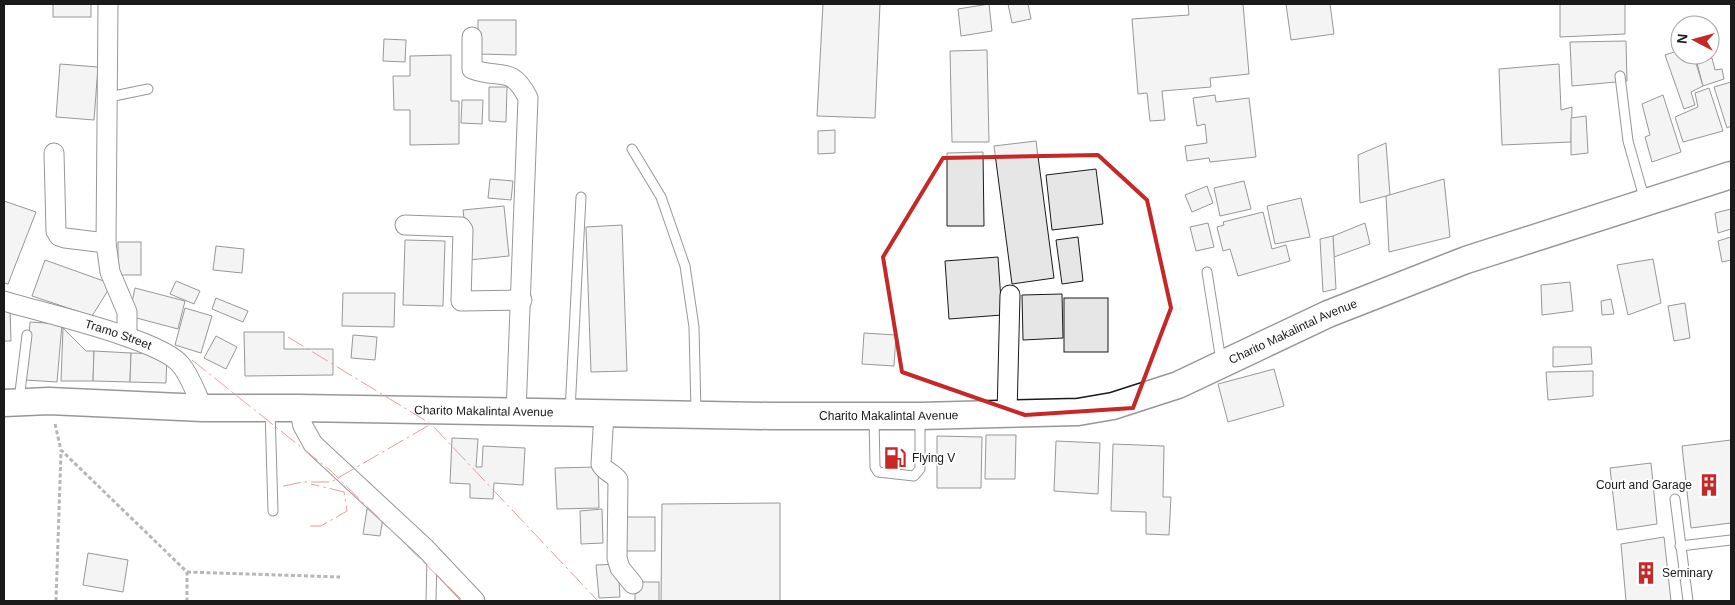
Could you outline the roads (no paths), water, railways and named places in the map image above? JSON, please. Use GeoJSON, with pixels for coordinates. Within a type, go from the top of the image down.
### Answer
{"type":"FeatureCollection","features":[{"type":"Feature","properties":{"kind":"main road","name":"Charito Makalintal Avenue"},"geometry":{"type":"LineString","coordinates":[[11,402],[49,401],[203,408],[696,415],[920,416],[1078,412],[1113,406],[1178,385],[1328,314],[1466,260],[1731,175]]}},
{"type":"Feature","properties":{"kind":"street"},"geometry":{"type":"LineString","coordinates":[[108,4],[109,96],[106,243],[110,272],[126,312],[128,321],[127,336]]}},
{"type":"Feature","properties":{"kind":"street"},"geometry":{"type":"LineString","coordinates":[[472,36],[472,70],[507,75],[520,82],[528,98],[522,300],[516,413]]}},
{"type":"Feature","properties":{"kind":"street"},"geometry":{"type":"LineString","coordinates":[[54,153],[56,231],[59,236],[65,238],[106,243]]}},
{"type":"Feature","properties":{"kind":"street"},"geometry":{"type":"LineString","coordinates":[[405,226],[461,226],[463,230],[461,301],[522,300]]}},
{"type":"Feature","properties":{"kind":"street"},"geometry":{"type":"LineString","coordinates":[[1007,414],[1010,295]]}},
{"type":"Feature","properties":{"kind":"street","name":"Tramo Street"},"geometry":{"type":"LineString","coordinates":[[4,301],[127,336],[164,352],[180,364],[203,408]]}},
{"type":"Feature","properties":{"kind":"street"},"geometry":{"type":"LineString","coordinates":[[299,408],[303,426],[313,444],[432,555],[475,601]]}},
{"type":"Feature","properties":{"kind":"street"},"geometry":{"type":"LineString","coordinates":[[604,414],[601,464],[604,470],[614,475],[618,480],[617,558],[620,568],[633,584]]}},
{"type":"Feature","properties":{"kind":"lane"},"geometry":{"type":"LineString","coordinates":[[1620,76],[1628,141],[1646,203]]}},
{"type":"Feature","properties":{"kind":"lane"},"geometry":{"type":"LineString","coordinates":[[109,96],[148,89]]}},
{"type":"Feature","properties":{"kind":"lane"},"geometry":{"type":"LineString","coordinates":[[632,149],[661,197],[685,266],[694,327],[696,415]]}},
{"type":"Feature","properties":{"kind":"lane"},"geometry":{"type":"LineString","coordinates":[[570,413],[581,197]]}},
{"type":"Feature","properties":{"kind":"lane"},"geometry":{"type":"LineString","coordinates":[[1207,272],[1222,364]]}},
{"type":"Feature","properties":{"kind":"lane"},"geometry":{"type":"LineString","coordinates":[[11,402],[27,334]]}},
{"type":"Feature","properties":{"kind":"lane"},"geometry":{"type":"LineString","coordinates":[[270,408],[272,511]]}},
{"type":"Feature","properties":{"kind":"lane"},"geometry":{"type":"LineString","coordinates":[[874,416],[875,467],[878,472],[914,476],[920,469],[920,416]]}},
{"type":"Feature","properties":{"kind":"lane"},"geometry":{"type":"LineString","coordinates":[[1675,499],[1688,601]]}},
{"type":"Feature","properties":{"kind":"lane"},"geometry":{"type":"LineString","coordinates":[[1680,546],[1731,540]]}},
{"type":"Feature","properties":{"kind":"lane"},"geometry":{"type":"LineString","coordinates":[[431,601],[432,555]]}},
{"type":"Feature","properties":{"kind":"place","name":"Flying V"},"geometry":{"type":"Point","coordinates":[895,458]}},
{"type":"Feature","properties":{"kind":"place","name":"Court and Garage"},"geometry":{"type":"Point","coordinates":[1709,485]}},
{"type":"Feature","properties":{"kind":"place","name":"Seminary"},"geometry":{"type":"Point","coordinates":[1646,573]}}]}
